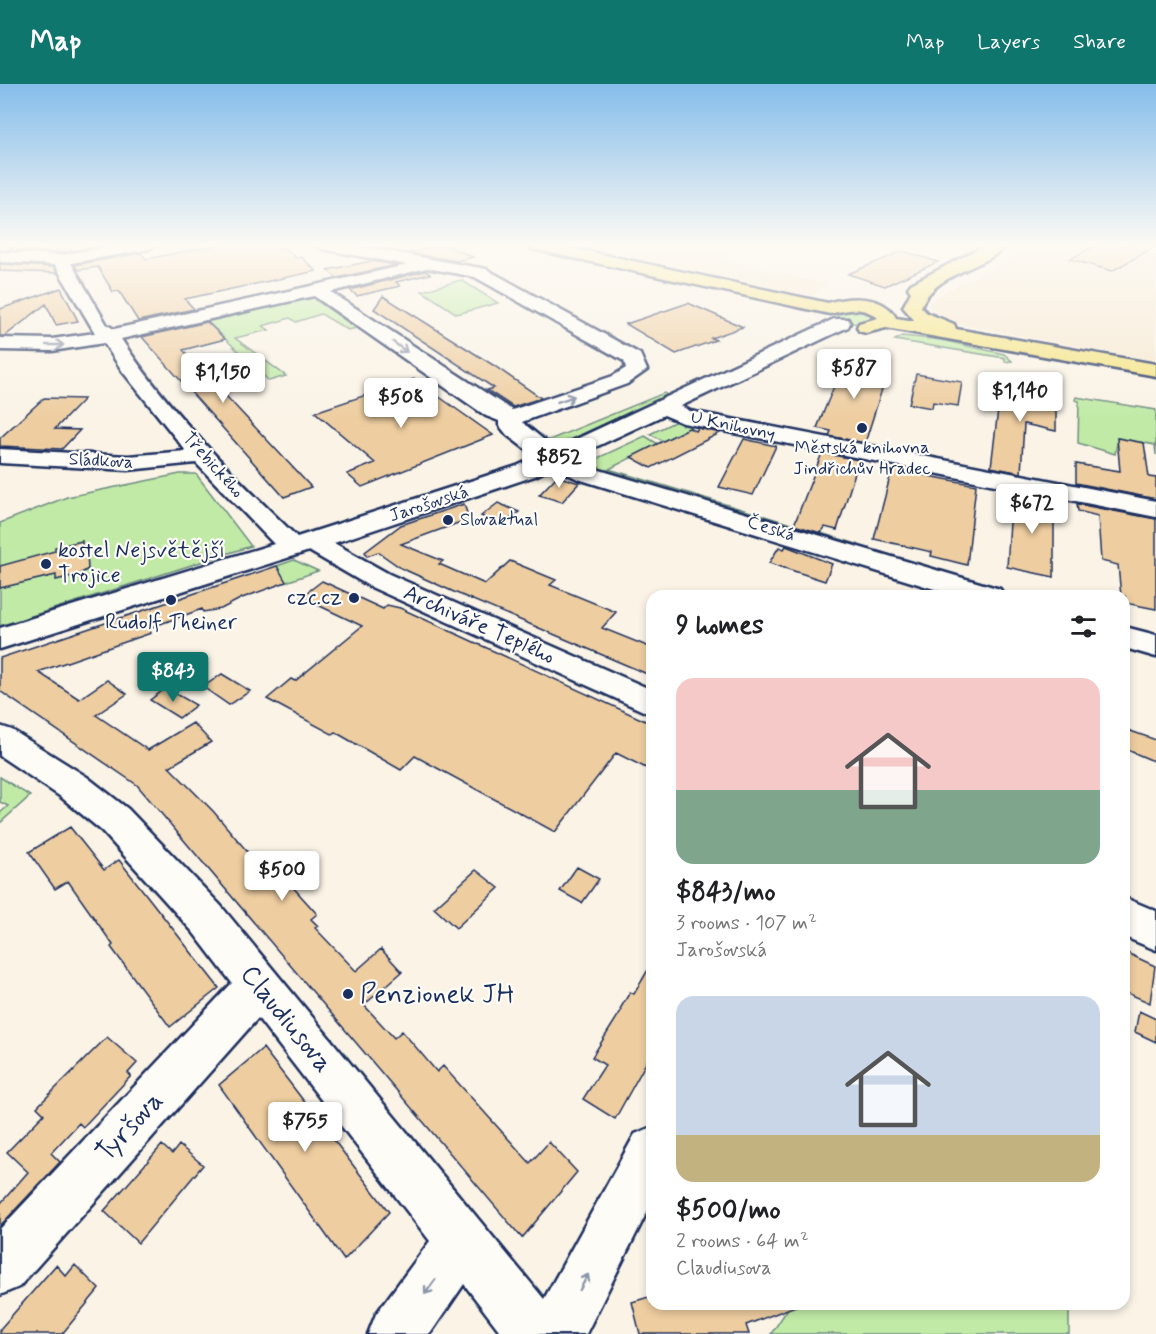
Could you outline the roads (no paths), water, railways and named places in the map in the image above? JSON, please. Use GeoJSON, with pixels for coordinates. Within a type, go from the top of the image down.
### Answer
{"type":"FeatureCollection","features":[{"type":"Feature","properties":{"kind":"main road"},"geometry":{"type":"LineString","coordinates":[[778,302],[836,316],[864,327],[901,302]]}},
{"type":"Feature","properties":{"kind":"main road"},"geometry":{"type":"LineString","coordinates":[[913,302],[912,307],[916,314],[935,324],[1004,344]]}},
{"type":"Feature","properties":{"kind":"main road"},"geometry":{"type":"LineString","coordinates":[[881,315],[1004,344],[1156,370]]}},
{"type":"Feature","properties":{"kind":"street","name":"Třebického"},"geometry":{"type":"LineString","coordinates":[[84,302],[100,328],[109,335],[130,368],[217,474],[300,544]]}},
{"type":"Feature","properties":{"kind":"street"},"geometry":{"type":"LineString","coordinates":[[0,344],[66,345],[260,302]]}},
{"type":"Feature","properties":{"kind":"street"},"geometry":{"type":"LineString","coordinates":[[335,302],[446,379],[500,414],[511,418],[630,376],[638,370],[638,364],[633,358],[533,302]]}},
{"type":"Feature","properties":{"kind":"street","name":"Jarošovská"},"geometry":{"type":"LineString","coordinates":[[0,639],[458,495],[554,459],[664,406],[836,316]]}},
{"type":"Feature","properties":{"kind":"street","name":"U Knihovny"},"geometry":{"type":"LineString","coordinates":[[664,406],[683,416],[1156,509]]}},
{"type":"Feature","properties":{"kind":"street","name":"Česká"},"geometry":{"type":"LineString","coordinates":[[511,418],[510,425],[514,430],[554,459],[587,474],[945,589]]}},
{"type":"Feature","properties":{"kind":"street","name":"Sládkova"},"geometry":{"type":"LineString","coordinates":[[0,456],[152,463],[178,461],[202,455]]}},
{"type":"Feature","properties":{"kind":"street","name":"Archiváře Teplého"},"geometry":{"type":"LineString","coordinates":[[300,544],[646,700]]}},
{"type":"Feature","properties":{"kind":"street"},"geometry":{"type":"LineString","coordinates":[[1130,638],[1156,646]]}},
{"type":"Feature","properties":{"kind":"street","name":"Claudiusova"},"geometry":{"type":"LineString","coordinates":[[0,739],[74,788],[115,820],[207,919],[537,1334]]}},
{"type":"Feature","properties":{"kind":"street"},"geometry":{"type":"LineString","coordinates":[[1130,919],[1156,931]]}},
{"type":"Feature","properties":{"kind":"street","name":"Tyršova"},"geometry":{"type":"LineString","coordinates":[[0,1268],[259,985]]}},
{"type":"Feature","properties":{"kind":"street"},"geometry":{"type":"LineString","coordinates":[[556,1334],[646,1162]]}},
{"type":"Feature","properties":{"kind":"street"},"geometry":{"type":"LineString","coordinates":[[396,1334],[463,1240]]}},
{"type":"Feature","properties":{"kind":"place","name":"Městská knihovna Jindřichův Hradec"},"geometry":{"type":"Point","coordinates":[862,428]}},
{"type":"Feature","properties":{"kind":"place","name":"Slovaktual"},"geometry":{"type":"Point","coordinates":[448,520]}},
{"type":"Feature","properties":{"kind":"place","name":"kostel Nejsvětější Trojice"},"geometry":{"type":"Point","coordinates":[46,564]}},
{"type":"Feature","properties":{"kind":"place","name":"czc.cz"},"geometry":{"type":"Point","coordinates":[354,598]}},
{"type":"Feature","properties":{"kind":"place","name":"Rudolf Theiner"},"geometry":{"type":"Point","coordinates":[171,600]}},
{"type":"Feature","properties":{"kind":"place","name":"Penzionek JH"},"geometry":{"type":"Point","coordinates":[348,994]}}]}
